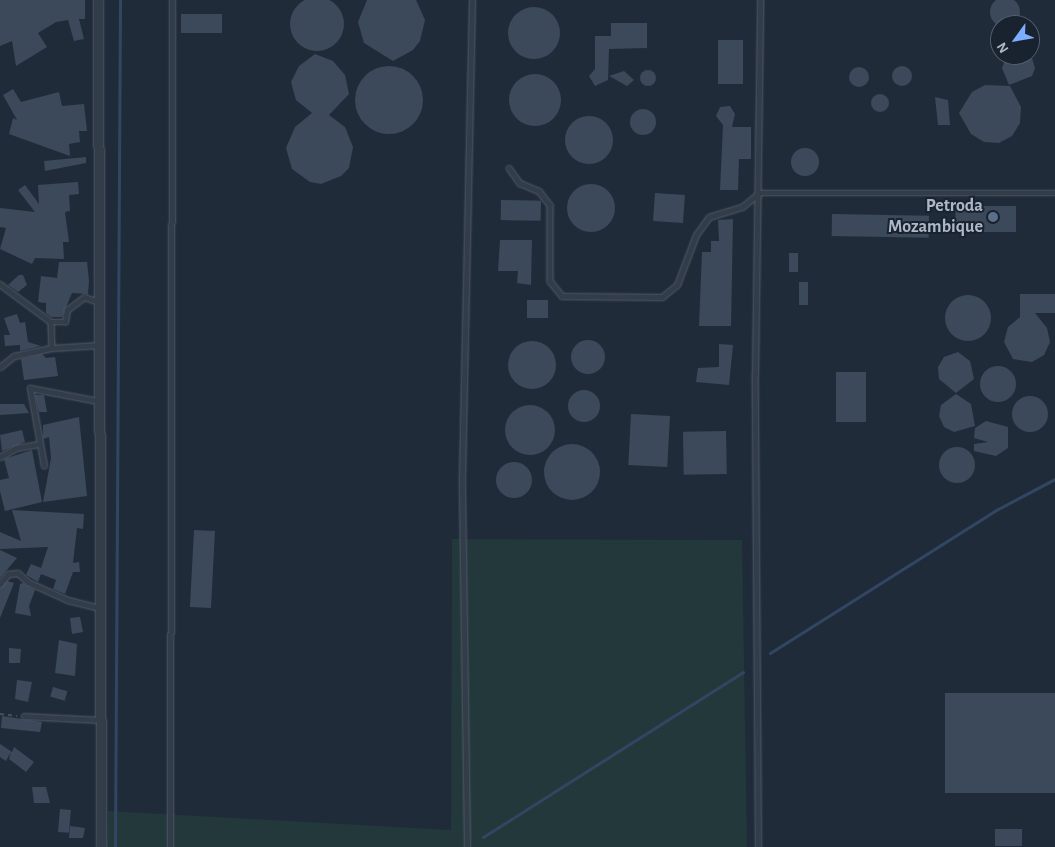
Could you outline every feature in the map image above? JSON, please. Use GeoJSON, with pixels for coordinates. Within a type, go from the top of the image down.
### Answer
{"type":"FeatureCollection","features":[{"type":"Feature","properties":{"kind":"street"},"geometry":{"type":"LineString","coordinates":[[98,0],[100,345],[98,400],[104,720],[102,847]]}},
{"type":"Feature","properties":{"kind":"lane"},"geometry":{"type":"LineString","coordinates":[[170,847],[172,0]]}},
{"type":"Feature","properties":{"kind":"lane"},"geometry":{"type":"LineString","coordinates":[[468,847],[462,477],[472,0]]}},
{"type":"Feature","properties":{"kind":"lane"},"geometry":{"type":"LineString","coordinates":[[758,847],[755,374],[759,192],[760,0]]}},
{"type":"Feature","properties":{"kind":"lane"},"geometry":{"type":"LineString","coordinates":[[509,168],[520,183],[539,191],[550,205],[550,281],[562,296],[662,297],[677,285],[696,235],[709,217],[742,207],[759,192],[1055,193]]}},
{"type":"Feature","properties":{"kind":"lane"},"geometry":{"type":"LineString","coordinates":[[0,284],[51,322],[65,322],[66,310],[84,297],[99,302]]}},
{"type":"Feature","properties":{"kind":"lane"},"geometry":{"type":"LineString","coordinates":[[51,322],[52,348]]}},
{"type":"Feature","properties":{"kind":"lane"},"geometry":{"type":"LineString","coordinates":[[0,367],[14,356],[52,348],[100,345]]}},
{"type":"Feature","properties":{"kind":"lane"},"geometry":{"type":"LineString","coordinates":[[44,466],[38,444],[30,388],[98,400]]}},
{"type":"Feature","properties":{"kind":"lane"},"geometry":{"type":"LineString","coordinates":[[0,457],[16,448],[38,444]]}},
{"type":"Feature","properties":{"kind":"lane"},"geometry":{"type":"LineString","coordinates":[[0,584],[8,574],[18,573],[28,582],[68,600],[102,608]]}},
{"type":"Feature","properties":{"kind":"lane"},"geometry":{"type":"LineString","coordinates":[[24,716],[104,720]]}},
{"type":"Feature","properties":{"kind":"path"},"geometry":{"type":"LineString","coordinates":[[0,714],[24,716]]}},
{"type":"Feature","properties":{"kind":"green space"},"geometry":{"type":"Polygon","coordinates":[[[452,539],[742,540],[747,847],[107,847],[108,811],[451,830],[452,539]]]}},
{"type":"Feature","properties":{"kind":"building"},"geometry":{"type":"Polygon","coordinates":[[[312,-3],[322,-3],[332,1],[340,9],[344,24],[340,39],[332,47],[322,51],[312,51],[302,47],[294,39],[290,29],[290,19],[294,9],[302,1],[312,-3]]]}},
{"type":"Feature","properties":{"kind":"building"},"geometry":{"type":"Polygon","coordinates":[[[999,-2],[1011,-2],[1019,6],[1020,15],[990,15],[991,6],[999,-2]]]}},
{"type":"Feature","properties":{"kind":"building"},"geometry":{"type":"Polygon","coordinates":[[[0,0],[85,0],[85,19],[79,19],[84,39],[74,41],[68,20],[56,22],[38,33],[47,47],[16,66],[12,41],[0,46],[0,0]]]}},
{"type":"Feature","properties":{"kind":"building"},"geometry":{"type":"Polygon","coordinates":[[[367,0],[416,0],[425,20],[420,41],[413,50],[393,61],[364,43],[358,22],[367,0]]]}},
{"type":"Feature","properties":{"kind":"building"},"geometry":{"type":"Polygon","coordinates":[[[534,7],[548,11],[556,19],[560,33],[556,47],[548,55],[534,59],[520,55],[512,47],[508,33],[512,19],[520,11],[534,7]]]}},
{"type":"Feature","properties":{"kind":"building"},"geometry":{"type":"Polygon","coordinates":[[[181,14],[222,14],[222,33],[181,33],[181,14]]]}},
{"type":"Feature","properties":{"kind":"building"},"geometry":{"type":"Polygon","coordinates":[[[611,23],[647,23],[647,48],[609,49],[608,80],[595,86],[589,76],[595,69],[595,36],[611,36],[611,23]]]}},
{"type":"Feature","properties":{"kind":"building"},"geometry":{"type":"Polygon","coordinates":[[[718,40],[743,40],[743,84],[718,84],[718,40]]]}},
{"type":"Feature","properties":{"kind":"building"},"geometry":{"type":"Polygon","coordinates":[[[315,54],[333,61],[345,75],[349,94],[329,115],[345,127],[353,147],[349,168],[341,176],[321,184],[310,182],[292,169],[286,148],[295,127],[312,113],[296,100],[291,82],[299,66],[315,54]]]}},
{"type":"Feature","properties":{"kind":"building"},"geometry":{"type":"Polygon","coordinates":[[[1003,65],[1034,65],[1035,68],[1032,76],[1009,85],[1002,68],[1003,65]]]}},
{"type":"Feature","properties":{"kind":"building"},"geometry":{"type":"Polygon","coordinates":[[[389,66],[402,69],[413,76],[420,87],[423,100],[420,113],[413,124],[402,131],[389,134],[376,131],[365,124],[358,113],[355,100],[358,87],[365,76],[376,69],[389,66]]]}},
{"type":"Feature","properties":{"kind":"building"},"geometry":{"type":"Polygon","coordinates":[[[902,66],[909,69],[912,76],[909,83],[902,86],[895,83],[892,76],[895,69],[902,66]]]}},
{"type":"Feature","properties":{"kind":"building"},"geometry":{"type":"Polygon","coordinates":[[[859,67],[866,70],[869,77],[866,84],[859,87],[852,84],[849,77],[852,70],[859,67]]]}},
{"type":"Feature","properties":{"kind":"building"},"geometry":{"type":"Polygon","coordinates":[[[645,70],[651,70],[656,75],[654,84],[645,86],[640,81],[640,75],[645,70]]]}},
{"type":"Feature","properties":{"kind":"building"},"geometry":{"type":"Polygon","coordinates":[[[624,71],[634,80],[627,86],[609,76],[624,71]]]}},
{"type":"Feature","properties":{"kind":"building"},"geometry":{"type":"Polygon","coordinates":[[[535,74],[545,76],[553,82],[559,90],[561,100],[559,110],[553,118],[545,124],[535,126],[525,124],[517,118],[511,110],[509,100],[511,90],[517,82],[525,76],[535,74]]]}},
{"type":"Feature","properties":{"kind":"building"},"geometry":{"type":"Polygon","coordinates":[[[985,85],[1010,86],[1021,107],[1020,123],[1012,136],[999,143],[984,142],[971,134],[959,113],[972,92],[985,85]]]}},
{"type":"Feature","properties":{"kind":"building"},"geometry":{"type":"Polygon","coordinates":[[[13,89],[21,102],[59,92],[62,106],[84,104],[87,131],[79,131],[80,142],[69,144],[70,156],[9,134],[13,118],[17,120],[3,95],[13,89]]]}},
{"type":"Feature","properties":{"kind":"building"},"geometry":{"type":"Polygon","coordinates":[[[880,94],[886,97],[889,103],[886,109],[880,112],[874,109],[871,103],[874,97],[880,94]]]}},
{"type":"Feature","properties":{"kind":"building"},"geometry":{"type":"Polygon","coordinates":[[[935,97],[948,100],[950,125],[938,125],[935,97]]]}},
{"type":"Feature","properties":{"kind":"building"},"geometry":{"type":"Polygon","coordinates":[[[730,106],[735,114],[732,127],[751,127],[751,159],[739,159],[738,190],[720,190],[723,125],[716,116],[720,107],[730,106]]]}},
{"type":"Feature","properties":{"kind":"building"},"geometry":{"type":"Polygon","coordinates":[[[643,109],[652,113],[656,122],[652,131],[643,135],[634,131],[630,122],[634,113],[643,109]]]}},
{"type":"Feature","properties":{"kind":"building"},"geometry":{"type":"Polygon","coordinates":[[[584,116],[594,116],[603,120],[609,126],[612,131],[612,149],[603,160],[594,164],[584,164],[575,160],[569,154],[565,145],[565,135],[569,126],[575,120],[584,116]]]}},
{"type":"Feature","properties":{"kind":"building"},"geometry":{"type":"Polygon","coordinates":[[[805,148],[815,152],[819,162],[815,172],[805,176],[795,172],[791,162],[795,152],[805,148]]]}},
{"type":"Feature","properties":{"kind":"building"},"geometry":{"type":"Polygon","coordinates":[[[86,157],[86,163],[45,171],[44,161],[86,157]]]}},
{"type":"Feature","properties":{"kind":"building"},"geometry":{"type":"Polygon","coordinates":[[[78,182],[79,194],[69,195],[70,211],[65,212],[69,242],[63,242],[64,259],[35,258],[32,264],[0,249],[6,228],[0,227],[0,208],[35,212],[18,190],[25,185],[39,204],[38,185],[78,182]]]}},
{"type":"Feature","properties":{"kind":"building"},"geometry":{"type":"Polygon","coordinates":[[[586,184],[596,184],[605,188],[611,194],[614,199],[614,217],[605,228],[596,232],[586,232],[577,228],[571,222],[567,213],[567,203],[571,194],[577,188],[586,184]]]}},
{"type":"Feature","properties":{"kind":"building"},"geometry":{"type":"Polygon","coordinates":[[[655,193],[685,195],[683,223],[653,221],[655,193]]]}},
{"type":"Feature","properties":{"kind":"building"},"geometry":{"type":"Polygon","coordinates":[[[501,200],[541,201],[541,221],[501,220],[501,200]]]}},
{"type":"Feature","properties":{"kind":"building","name":"Petroda Mozambique"},"geometry":{"type":"Polygon","coordinates":[[[955,206],[1016,206],[1016,232],[969,232],[969,228],[956,228],[955,206]]]}},
{"type":"Feature","properties":{"kind":"building"},"geometry":{"type":"Polygon","coordinates":[[[832,214],[929,216],[929,238],[832,236],[832,214]]]}},
{"type":"Feature","properties":{"kind":"building"},"geometry":{"type":"Polygon","coordinates":[[[733,219],[731,326],[699,326],[702,252],[711,252],[711,241],[719,241],[718,220],[733,219]]]}},
{"type":"Feature","properties":{"kind":"building"},"geometry":{"type":"Polygon","coordinates":[[[500,240],[532,240],[531,285],[517,283],[518,271],[498,271],[500,240]]]}},
{"type":"Feature","properties":{"kind":"building"},"geometry":{"type":"Polygon","coordinates":[[[789,253],[798,253],[798,272],[789,272],[789,253]]]}},
{"type":"Feature","properties":{"kind":"building"},"geometry":{"type":"Polygon","coordinates":[[[59,262],[87,262],[88,294],[72,293],[62,317],[51,317],[46,313],[46,303],[38,302],[41,276],[57,278],[59,262]]]}},
{"type":"Feature","properties":{"kind":"building"},"geometry":{"type":"Polygon","coordinates":[[[19,275],[23,275],[27,285],[18,292],[8,285],[19,275]]]}},
{"type":"Feature","properties":{"kind":"building"},"geometry":{"type":"Polygon","coordinates":[[[799,282],[808,282],[808,305],[799,305],[799,282]]]}},
{"type":"Feature","properties":{"kind":"building"},"geometry":{"type":"Polygon","coordinates":[[[1020,294],[1055,294],[1055,313],[1035,313],[1047,328],[1050,342],[1044,355],[1032,362],[1013,359],[1004,342],[1008,327],[1020,317],[1020,294]]]}},
{"type":"Feature","properties":{"kind":"building"},"geometry":{"type":"Polygon","coordinates":[[[964,295],[972,295],[981,299],[987,305],[991,318],[987,331],[981,337],[972,341],[964,341],[955,337],[949,331],[945,322],[945,314],[949,305],[955,299],[964,295]]]}},
{"type":"Feature","properties":{"kind":"building"},"geometry":{"type":"Polygon","coordinates":[[[527,300],[548,300],[548,318],[527,318],[527,300]]]}},
{"type":"Feature","properties":{"kind":"building"},"geometry":{"type":"Polygon","coordinates":[[[17,314],[20,323],[25,322],[28,342],[41,346],[20,351],[20,345],[5,346],[4,335],[10,335],[4,318],[17,314]]]}},
{"type":"Feature","properties":{"kind":"building"},"geometry":{"type":"Polygon","coordinates":[[[588,340],[600,345],[605,357],[600,369],[588,374],[576,369],[571,357],[576,345],[588,340]]]}},
{"type":"Feature","properties":{"kind":"building"},"geometry":{"type":"Polygon","coordinates":[[[527,341],[537,341],[546,345],[552,351],[555,356],[555,374],[546,385],[537,389],[527,389],[518,385],[512,379],[508,370],[508,360],[512,351],[518,345],[527,341]]]}},
{"type":"Feature","properties":{"kind":"building"},"geometry":{"type":"Polygon","coordinates":[[[719,344],[733,345],[729,385],[696,382],[698,368],[719,367],[719,344]]]}},
{"type":"Feature","properties":{"kind":"building"},"geometry":{"type":"Polygon","coordinates":[[[958,352],[970,361],[974,379],[956,393],[939,379],[938,367],[944,357],[958,352]]]}},
{"type":"Feature","properties":{"kind":"building"},"geometry":{"type":"Polygon","coordinates":[[[42,354],[46,358],[55,357],[58,376],[24,380],[21,359],[42,354]]]}},
{"type":"Feature","properties":{"kind":"building"},"geometry":{"type":"Polygon","coordinates":[[[998,366],[1005,367],[1011,371],[1015,377],[1015,391],[1011,397],[1005,401],[998,402],[991,401],[985,397],[981,391],[980,384],[981,377],[985,371],[991,367],[998,366]]]}},
{"type":"Feature","properties":{"kind":"building"},"geometry":{"type":"Polygon","coordinates":[[[836,372],[866,372],[866,422],[836,422],[836,372]]]}},
{"type":"Feature","properties":{"kind":"building"},"geometry":{"type":"Polygon","coordinates":[[[584,390],[590,391],[595,395],[599,400],[599,412],[595,417],[590,421],[584,422],[578,421],[573,417],[569,412],[568,406],[569,400],[573,395],[578,391],[584,390]]]}},
{"type":"Feature","properties":{"kind":"building"},"geometry":{"type":"Polygon","coordinates":[[[956,394],[971,404],[975,426],[954,432],[944,427],[939,416],[941,405],[956,394]]]}},
{"type":"Feature","properties":{"kind":"building"},"geometry":{"type":"Polygon","coordinates":[[[35,395],[44,395],[47,412],[39,412],[35,395]]]}},
{"type":"Feature","properties":{"kind":"building"},"geometry":{"type":"Polygon","coordinates":[[[1030,396],[1037,397],[1043,401],[1047,407],[1047,421],[1043,427],[1037,431],[1030,432],[1023,431],[1017,427],[1013,421],[1012,414],[1013,407],[1017,401],[1023,397],[1030,396]]]}},
{"type":"Feature","properties":{"kind":"building"},"geometry":{"type":"Polygon","coordinates":[[[0,404],[24,404],[29,413],[0,415],[0,404]]]}},
{"type":"Feature","properties":{"kind":"building"},"geometry":{"type":"Polygon","coordinates":[[[530,405],[539,407],[550,416],[555,430],[553,439],[544,450],[530,455],[521,453],[510,444],[505,430],[507,421],[516,410],[530,405]]]}},
{"type":"Feature","properties":{"kind":"building"},"geometry":{"type":"Polygon","coordinates":[[[631,414],[670,416],[667,467],[628,465],[631,414]]]}},
{"type":"Feature","properties":{"kind":"building"},"geometry":{"type":"Polygon","coordinates":[[[79,417],[87,496],[43,502],[51,458],[49,437],[43,439],[43,425],[79,417]]]}},
{"type":"Feature","properties":{"kind":"building"},"geometry":{"type":"Polygon","coordinates":[[[986,421],[1008,427],[1008,448],[996,456],[974,451],[974,444],[988,442],[974,438],[975,428],[986,421]]]}},
{"type":"Feature","properties":{"kind":"building"},"geometry":{"type":"Polygon","coordinates":[[[22,430],[25,442],[2,451],[0,435],[22,430]]]}},
{"type":"Feature","properties":{"kind":"building"},"geometry":{"type":"Polygon","coordinates":[[[726,431],[727,474],[684,475],[683,432],[726,431]]]}},
{"type":"Feature","properties":{"kind":"building"},"geometry":{"type":"Polygon","coordinates":[[[572,444],[583,446],[592,452],[598,461],[600,472],[598,483],[592,492],[583,498],[572,500],[561,498],[552,492],[546,483],[544,472],[546,461],[552,452],[561,446],[572,444]]]}},
{"type":"Feature","properties":{"kind":"building"},"geometry":{"type":"Polygon","coordinates":[[[957,447],[970,452],[975,465],[970,478],[957,483],[944,478],[939,465],[944,452],[957,447]]]}},
{"type":"Feature","properties":{"kind":"building"},"geometry":{"type":"Polygon","coordinates":[[[32,450],[42,502],[5,511],[0,491],[0,480],[9,478],[4,459],[32,450]]]}},
{"type":"Feature","properties":{"kind":"building"},"geometry":{"type":"Polygon","coordinates":[[[514,462],[521,463],[527,467],[531,473],[531,487],[527,493],[521,497],[514,498],[507,497],[501,493],[497,487],[496,480],[497,473],[501,467],[507,463],[514,462]]]}},
{"type":"Feature","properties":{"kind":"building"},"geometry":{"type":"Polygon","coordinates":[[[12,510],[84,514],[83,529],[77,528],[73,563],[79,562],[80,572],[73,572],[65,594],[53,589],[56,580],[41,574],[38,582],[26,575],[31,564],[41,568],[48,547],[0,549],[0,532],[21,541],[12,510]]]}},
{"type":"Feature","properties":{"kind":"building"},"geometry":{"type":"Polygon","coordinates":[[[194,530],[215,531],[211,608],[190,607],[194,530]]]}},
{"type":"Feature","properties":{"kind":"building"},"geometry":{"type":"Polygon","coordinates":[[[0,550],[17,558],[0,578],[0,550]]]}},
{"type":"Feature","properties":{"kind":"building"},"geometry":{"type":"Polygon","coordinates":[[[7,581],[14,583],[0,618],[0,588],[7,581]]]}},
{"type":"Feature","properties":{"kind":"building"},"geometry":{"type":"Polygon","coordinates":[[[23,583],[35,590],[29,606],[31,616],[15,613],[20,584],[23,583]]]}},
{"type":"Feature","properties":{"kind":"building"},"geometry":{"type":"Polygon","coordinates":[[[80,617],[83,632],[72,634],[70,618],[80,617]]]}},
{"type":"Feature","properties":{"kind":"building"},"geometry":{"type":"Polygon","coordinates":[[[59,640],[77,644],[75,676],[55,673],[59,640]]]}},
{"type":"Feature","properties":{"kind":"building"},"geometry":{"type":"Polygon","coordinates":[[[9,648],[21,649],[20,663],[9,663],[9,648]]]}},
{"type":"Feature","properties":{"kind":"building"},"geometry":{"type":"Polygon","coordinates":[[[17,680],[32,682],[28,702],[15,699],[17,680]]]}},
{"type":"Feature","properties":{"kind":"building"},"geometry":{"type":"Polygon","coordinates":[[[53,687],[67,691],[65,701],[50,697],[53,687]]]}},
{"type":"Feature","properties":{"kind":"building"},"geometry":{"type":"Polygon","coordinates":[[[945,693],[1055,693],[1055,793],[945,793],[945,693]]]}},
{"type":"Feature","properties":{"kind":"building"},"geometry":{"type":"Polygon","coordinates":[[[2,716],[42,722],[40,732],[1,728],[2,716]]]}},
{"type":"Feature","properties":{"kind":"building"},"geometry":{"type":"Polygon","coordinates":[[[0,744],[12,752],[14,747],[34,762],[26,772],[9,759],[11,752],[6,761],[0,757],[0,744]]]}},
{"type":"Feature","properties":{"kind":"building"},"geometry":{"type":"Polygon","coordinates":[[[32,787],[46,787],[50,803],[34,803],[32,787]]]}},
{"type":"Feature","properties":{"kind":"building"},"geometry":{"type":"Polygon","coordinates":[[[60,809],[71,810],[69,833],[58,832],[60,809]]]}},
{"type":"Feature","properties":{"kind":"building"},"geometry":{"type":"Polygon","coordinates":[[[70,826],[85,828],[83,838],[69,838],[70,826]]]}},
{"type":"Feature","properties":{"kind":"building"},"geometry":{"type":"Polygon","coordinates":[[[995,829],[1022,829],[1022,846],[995,846],[995,829]]]}},
{"type":"Feature","properties":{"kind":"waterway"},"geometry":{"type":"LineString","coordinates":[[115,847],[120,0]]}},
{"type":"Feature","properties":{"kind":"waterway"},"geometry":{"type":"LineString","coordinates":[[770,653],[998,509],[1055,479]]}},
{"type":"Feature","properties":{"kind":"waterway"},"geometry":{"type":"LineString","coordinates":[[483,837],[743,672]]}},
{"type":"Feature","properties":{"kind":"place","name":"Petroda Mozambique"},"geometry":{"type":"Point","coordinates":[993,217]}}]}
